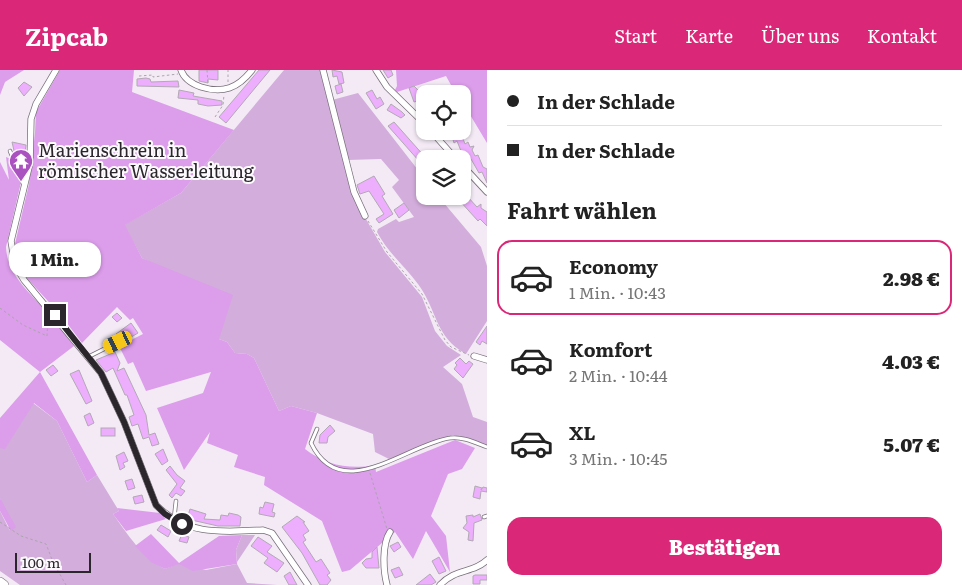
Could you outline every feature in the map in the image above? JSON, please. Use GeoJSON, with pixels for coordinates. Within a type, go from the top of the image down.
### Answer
{"type":"FeatureCollection","features":[{"type":"Feature","properties":{"kind":"main road"},"geometry":{"type":"LineString","coordinates":[[0,582],[4,585]]}},
{"type":"Feature","properties":{"kind":"street"},"geometry":{"type":"LineString","coordinates":[[56,70],[36,104],[31,118],[30,163],[11,241],[12,255],[24,280],[55,315],[101,373],[124,422],[156,505],[174,520],[204,531],[263,530],[272,533],[308,585]]}},
{"type":"Feature","properties":{"kind":"street"},"geometry":{"type":"LineString","coordinates":[[182,72],[190,82],[215,92],[226,90],[244,81],[252,70]]}},
{"type":"Feature","properties":{"kind":"street"},"geometry":{"type":"LineString","coordinates":[[323,70],[354,192],[365,216]]}},
{"type":"Feature","properties":{"kind":"street"},"geometry":{"type":"LineString","coordinates":[[376,70],[387,87],[416,115]]}},
{"type":"Feature","properties":{"kind":"street"},"geometry":{"type":"LineString","coordinates":[[439,140],[448,150]]}},
{"type":"Feature","properties":{"kind":"street"},"geometry":{"type":"LineString","coordinates":[[471,175],[487,192]]}},
{"type":"Feature","properties":{"kind":"street"},"geometry":{"type":"LineString","coordinates":[[474,356],[487,360]]}},
{"type":"Feature","properties":{"kind":"street"},"geometry":{"type":"LineString","coordinates":[[386,585],[386,538],[390,532]]}},
{"type":"Feature","properties":{"kind":"street"},"geometry":{"type":"LineString","coordinates":[[440,585],[449,575],[481,566],[487,560]]}},
{"type":"Feature","properties":{"kind":"lane"},"geometry":{"type":"LineString","coordinates":[[10,151],[24,187]]}},
{"type":"Feature","properties":{"kind":"lane"},"geometry":{"type":"LineString","coordinates":[[88,357],[118,342]]}},
{"type":"Feature","properties":{"kind":"lane"},"geometry":{"type":"LineString","coordinates":[[317,428],[311,443],[317,456],[326,464],[347,470],[369,470],[452,437],[487,447]]}},
{"type":"Feature","properties":{"kind":"lane"},"geometry":{"type":"LineString","coordinates":[[174,520],[176,501]]}},
{"type":"Feature","properties":{"kind":"path"},"geometry":{"type":"LineString","coordinates":[[207,70],[209,72],[208,90]]}},
{"type":"Feature","properties":{"kind":"path"},"geometry":{"type":"LineString","coordinates":[[215,116],[223,105],[228,70]]}},
{"type":"Feature","properties":{"kind":"path"},"geometry":{"type":"LineString","coordinates":[[139,76],[170,76],[182,72]]}},
{"type":"Feature","properties":{"kind":"path"},"geometry":{"type":"LineString","coordinates":[[365,216],[387,252],[422,294],[437,329],[445,340],[465,354],[474,356]]}},
{"type":"Feature","properties":{"kind":"path"},"geometry":{"type":"LineString","coordinates":[[0,308],[23,325],[47,336],[48,316],[55,315]]}},
{"type":"Feature","properties":{"kind":"path"},"geometry":{"type":"LineString","coordinates":[[369,470],[386,527],[390,532]]}},
{"type":"Feature","properties":{"kind":"path"},"geometry":{"type":"LineString","coordinates":[[0,522],[20,536],[46,544],[54,566],[66,585]]}},
{"type":"Feature","properties":{"kind":"shaded area"},"geometry":{"type":"Polygon","coordinates":[[[0,70],[24,70],[5,82],[0,95],[0,70]]]}},
{"type":"Feature","properties":{"kind":"shaded area"},"geometry":{"type":"Polygon","coordinates":[[[60,70],[134,70],[132,92],[234,130],[181,193],[125,225],[142,258],[233,295],[219,339],[227,342],[235,353],[247,354],[254,358],[279,411],[291,406],[317,413],[305,449],[321,459],[338,465],[356,467],[375,465],[376,472],[455,440],[475,448],[462,469],[448,474],[431,516],[446,536],[450,572],[426,531],[413,559],[395,532],[350,570],[342,572],[322,521],[264,485],[265,477],[234,467],[238,455],[207,443],[210,432],[184,470],[157,408],[203,393],[211,372],[146,391],[133,362],[128,364],[119,346],[143,334],[133,318],[130,320],[117,307],[82,343],[60,314],[22,273],[16,261],[14,248],[29,184],[36,112],[60,70]]]}},
{"type":"Feature","properties":{"kind":"shaded area"},"geometry":{"type":"Polygon","coordinates":[[[284,70],[321,70],[359,207],[385,252],[422,297],[435,331],[447,346],[461,355],[443,367],[462,384],[473,417],[487,422],[487,445],[453,435],[389,459],[375,452],[373,434],[317,413],[291,406],[279,411],[254,358],[247,354],[235,353],[227,342],[219,339],[152,263],[142,258],[124,225],[181,193],[284,70]]]}},
{"type":"Feature","properties":{"kind":"shaded area"},"geometry":{"type":"Polygon","coordinates":[[[396,70],[487,70],[487,143],[471,116],[471,85],[451,85],[446,76],[397,92],[395,90],[397,86],[396,70]]]}},
{"type":"Feature","properties":{"kind":"shaded area"},"geometry":{"type":"Polygon","coordinates":[[[358,93],[416,167],[416,205],[446,205],[481,247],[487,266],[487,321],[466,354],[456,347],[442,331],[418,284],[386,246],[377,232],[378,229],[396,219],[399,222],[414,217],[392,187],[399,180],[381,159],[348,160],[332,100],[358,93]]]}},
{"type":"Feature","properties":{"kind":"shaded area"},"geometry":{"type":"Polygon","coordinates":[[[6,157],[25,165],[6,247],[11,268],[23,286],[56,321],[74,346],[40,372],[0,340],[0,162],[9,180],[6,157]]]}},
{"type":"Feature","properties":{"kind":"shaded area"},"geometry":{"type":"Polygon","coordinates":[[[40,372],[97,475],[87,482],[57,421],[34,403],[5,449],[0,448],[0,418],[40,372]]]}},
{"type":"Feature","properties":{"kind":"shaded area"},"geometry":{"type":"Polygon","coordinates":[[[33,403],[57,421],[87,482],[97,475],[119,511],[113,514],[136,545],[157,564],[165,569],[179,563],[206,570],[237,564],[247,583],[277,585],[20,585],[0,571],[0,511],[10,531],[0,498],[0,448],[5,448],[33,403]]]}},
{"type":"Feature","properties":{"kind":"shaded area"},"geometry":{"type":"Polygon","coordinates":[[[0,498],[16,527],[11,531],[0,511],[0,498]]]}},
{"type":"Feature","properties":{"kind":"shaded area"},"geometry":{"type":"Polygon","coordinates":[[[117,508],[160,513],[166,519],[126,531],[113,514],[119,511],[117,508]]]}},
{"type":"Feature","properties":{"kind":"shaded area"},"geometry":{"type":"Polygon","coordinates":[[[151,534],[179,563],[219,536],[242,535],[236,550],[237,564],[193,571],[179,564],[165,569],[151,562],[135,546],[151,534]]]}},
{"type":"Feature","properties":{"kind":"shaded area"},"geometry":{"type":"Polygon","coordinates":[[[242,535],[255,535],[237,562],[236,550],[242,535]]]}},
{"type":"Feature","properties":{"kind":"building"},"geometry":{"type":"Polygon","coordinates":[[[199,70],[218,70],[218,80],[208,79],[208,83],[199,81],[199,70]]]}},
{"type":"Feature","properties":{"kind":"building"},"geometry":{"type":"Polygon","coordinates":[[[259,70],[270,70],[226,123],[219,117],[259,70]]]}},
{"type":"Feature","properties":{"kind":"building"},"geometry":{"type":"Polygon","coordinates":[[[332,70],[342,72],[344,83],[339,84],[337,76],[333,77],[332,70]]]}},
{"type":"Feature","properties":{"kind":"building"},"geometry":{"type":"Polygon","coordinates":[[[383,70],[391,70],[393,75],[388,78],[383,70]]]}},
{"type":"Feature","properties":{"kind":"building"},"geometry":{"type":"Polygon","coordinates":[[[137,79],[150,79],[151,82],[178,81],[179,87],[137,86],[137,79]]]}},
{"type":"Feature","properties":{"kind":"building"},"geometry":{"type":"Polygon","coordinates":[[[24,82],[32,87],[24,96],[18,88],[24,82]]]}},
{"type":"Feature","properties":{"kind":"building"},"geometry":{"type":"Polygon","coordinates":[[[341,84],[343,92],[337,94],[335,86],[341,84]]]}},
{"type":"Feature","properties":{"kind":"building"},"geometry":{"type":"Polygon","coordinates":[[[414,86],[416,88],[416,101],[414,102],[409,88],[414,86]]]}},
{"type":"Feature","properties":{"kind":"building"},"geometry":{"type":"Polygon","coordinates":[[[179,90],[194,93],[193,96],[222,101],[222,105],[208,106],[198,104],[198,100],[178,98],[179,90]]]}},
{"type":"Feature","properties":{"kind":"building"},"geometry":{"type":"Polygon","coordinates":[[[372,90],[377,99],[380,97],[384,104],[376,109],[366,93],[372,90]]]}},
{"type":"Feature","properties":{"kind":"building"},"geometry":{"type":"Polygon","coordinates":[[[391,104],[405,115],[401,118],[387,110],[391,104]]]}},
{"type":"Feature","properties":{"kind":"building"},"geometry":{"type":"Polygon","coordinates":[[[394,122],[419,150],[416,150],[416,158],[388,126],[394,122]]]}},
{"type":"Feature","properties":{"kind":"building"},"geometry":{"type":"Polygon","coordinates":[[[453,140],[463,140],[465,144],[468,142],[470,147],[474,146],[472,150],[475,156],[478,155],[483,167],[487,169],[487,183],[482,172],[479,173],[471,159],[471,150],[461,150],[457,141],[454,143],[453,140]]]}},
{"type":"Feature","properties":{"kind":"building"},"geometry":{"type":"Polygon","coordinates":[[[12,142],[26,145],[25,152],[21,152],[21,156],[15,155],[12,142]]]}},
{"type":"Feature","properties":{"kind":"building"},"geometry":{"type":"Polygon","coordinates":[[[374,176],[385,194],[382,196],[393,214],[379,223],[376,219],[384,214],[369,191],[360,194],[357,185],[374,176]]]}},
{"type":"Feature","properties":{"kind":"building"},"geometry":{"type":"Polygon","coordinates":[[[471,200],[477,207],[481,204],[481,208],[487,212],[487,226],[480,219],[478,221],[464,205],[471,205],[471,200]]]}},
{"type":"Feature","properties":{"kind":"building"},"geometry":{"type":"Polygon","coordinates":[[[404,203],[409,210],[399,218],[394,210],[404,203]]]}},
{"type":"Feature","properties":{"kind":"building"},"geometry":{"type":"Polygon","coordinates":[[[117,313],[122,318],[117,322],[112,317],[117,313]]]}},
{"type":"Feature","properties":{"kind":"building"},"geometry":{"type":"Polygon","coordinates":[[[131,323],[138,333],[121,343],[116,334],[131,323]]]}},
{"type":"Feature","properties":{"kind":"building"},"geometry":{"type":"Polygon","coordinates":[[[487,326],[487,344],[482,341],[480,345],[476,342],[487,326]]]}},
{"type":"Feature","properties":{"kind":"building"},"geometry":{"type":"Polygon","coordinates":[[[115,352],[120,363],[117,371],[124,368],[146,415],[149,435],[155,433],[159,444],[152,446],[149,437],[143,439],[138,424],[132,426],[129,417],[134,415],[127,395],[125,395],[113,368],[106,372],[96,360],[115,352]]]}},
{"type":"Feature","properties":{"kind":"building"},"geometry":{"type":"Polygon","coordinates":[[[460,358],[466,364],[469,361],[473,364],[463,378],[454,369],[457,365],[455,363],[460,358]]]}},
{"type":"Feature","properties":{"kind":"building"},"geometry":{"type":"Polygon","coordinates":[[[53,365],[58,371],[51,376],[46,370],[53,365]]]}},
{"type":"Feature","properties":{"kind":"building"},"geometry":{"type":"Polygon","coordinates":[[[79,370],[92,401],[86,404],[70,374],[79,370]]]}},
{"type":"Feature","properties":{"kind":"building"},"geometry":{"type":"Polygon","coordinates":[[[90,413],[94,423],[88,426],[84,416],[90,413]]]}},
{"type":"Feature","properties":{"kind":"building"},"geometry":{"type":"Polygon","coordinates":[[[330,425],[335,431],[328,437],[327,443],[319,443],[320,435],[330,425]]]}},
{"type":"Feature","properties":{"kind":"building"},"geometry":{"type":"Polygon","coordinates":[[[101,428],[115,428],[115,436],[101,436],[101,428]]]}},
{"type":"Feature","properties":{"kind":"building"},"geometry":{"type":"Polygon","coordinates":[[[163,449],[168,461],[162,465],[155,454],[163,449]]]}},
{"type":"Feature","properties":{"kind":"building"},"geometry":{"type":"Polygon","coordinates":[[[124,452],[128,461],[123,463],[125,467],[120,470],[116,456],[124,452]]]}},
{"type":"Feature","properties":{"kind":"building"},"geometry":{"type":"Polygon","coordinates":[[[170,466],[185,481],[180,488],[185,491],[181,496],[176,493],[172,498],[169,495],[177,484],[166,470],[170,466]]]}},
{"type":"Feature","properties":{"kind":"building"},"geometry":{"type":"Polygon","coordinates":[[[132,479],[135,488],[128,490],[125,481],[132,479]]]}},
{"type":"Feature","properties":{"kind":"building"},"geometry":{"type":"Polygon","coordinates":[[[475,486],[482,488],[481,490],[483,487],[487,488],[487,492],[481,491],[480,499],[473,497],[475,486]]]}},
{"type":"Feature","properties":{"kind":"building"},"geometry":{"type":"Polygon","coordinates":[[[142,495],[144,502],[135,504],[133,497],[142,495]]]}},
{"type":"Feature","properties":{"kind":"building"},"geometry":{"type":"Polygon","coordinates":[[[265,502],[274,504],[272,512],[275,513],[274,517],[259,514],[260,507],[263,508],[265,502]]]}},
{"type":"Feature","properties":{"kind":"building"},"geometry":{"type":"Polygon","coordinates":[[[190,509],[206,514],[204,519],[220,520],[221,515],[228,516],[229,513],[238,515],[241,517],[240,526],[218,526],[187,519],[190,509]]]}},
{"type":"Feature","properties":{"kind":"building"},"geometry":{"type":"Polygon","coordinates":[[[480,514],[482,520],[474,523],[473,541],[468,540],[469,532],[463,528],[467,523],[466,516],[473,515],[473,517],[480,514]]]}},
{"type":"Feature","properties":{"kind":"building"},"geometry":{"type":"Polygon","coordinates":[[[297,516],[305,522],[303,522],[309,531],[303,535],[306,540],[303,542],[316,562],[321,559],[330,573],[327,575],[331,580],[327,585],[320,585],[302,553],[282,527],[297,516]]]}},
{"type":"Feature","properties":{"kind":"building"},"geometry":{"type":"Polygon","coordinates":[[[161,525],[171,531],[168,537],[157,530],[161,525]]]}},
{"type":"Feature","properties":{"kind":"building"},"geometry":{"type":"Polygon","coordinates":[[[182,534],[189,537],[187,543],[179,541],[182,534]]]}},
{"type":"Feature","properties":{"kind":"building"},"geometry":{"type":"Polygon","coordinates":[[[258,537],[272,546],[267,552],[284,563],[277,572],[264,563],[268,558],[251,546],[258,537]]]}},
{"type":"Feature","properties":{"kind":"building"},"geometry":{"type":"Polygon","coordinates":[[[398,542],[401,547],[394,552],[390,546],[398,542]]]}},
{"type":"Feature","properties":{"kind":"building"},"geometry":{"type":"Polygon","coordinates":[[[377,547],[379,568],[366,568],[362,563],[366,559],[372,558],[372,552],[377,547]]]}},
{"type":"Feature","properties":{"kind":"building"},"geometry":{"type":"Polygon","coordinates":[[[439,557],[446,571],[439,574],[432,561],[439,557]]]}},
{"type":"Feature","properties":{"kind":"building"},"geometry":{"type":"Polygon","coordinates":[[[399,567],[403,575],[395,578],[391,570],[399,567]]]}},
{"type":"Feature","properties":{"kind":"building"},"geometry":{"type":"Polygon","coordinates":[[[290,572],[297,585],[289,585],[284,576],[290,572]]]}},
{"type":"Feature","properties":{"kind":"building"},"geometry":{"type":"Polygon","coordinates":[[[430,574],[436,582],[431,585],[416,585],[430,574]]]}},
{"type":"Feature","properties":{"kind":"building"},"geometry":{"type":"Polygon","coordinates":[[[487,575],[487,580],[480,580],[480,584],[473,584],[473,576],[487,575]]]}},
{"type":"Feature","properties":{"kind":"place","name":"Marienschrein in römischer Wasserleitung"},"geometry":{"type":"Point","coordinates":[21,182]}},
{"type":"Feature","properties":{"kind":"route"},"geometry":{"type":"LineString","coordinates":[[55,315],[101,373],[124,422],[156,505],[165,514],[182,524]]}}]}
